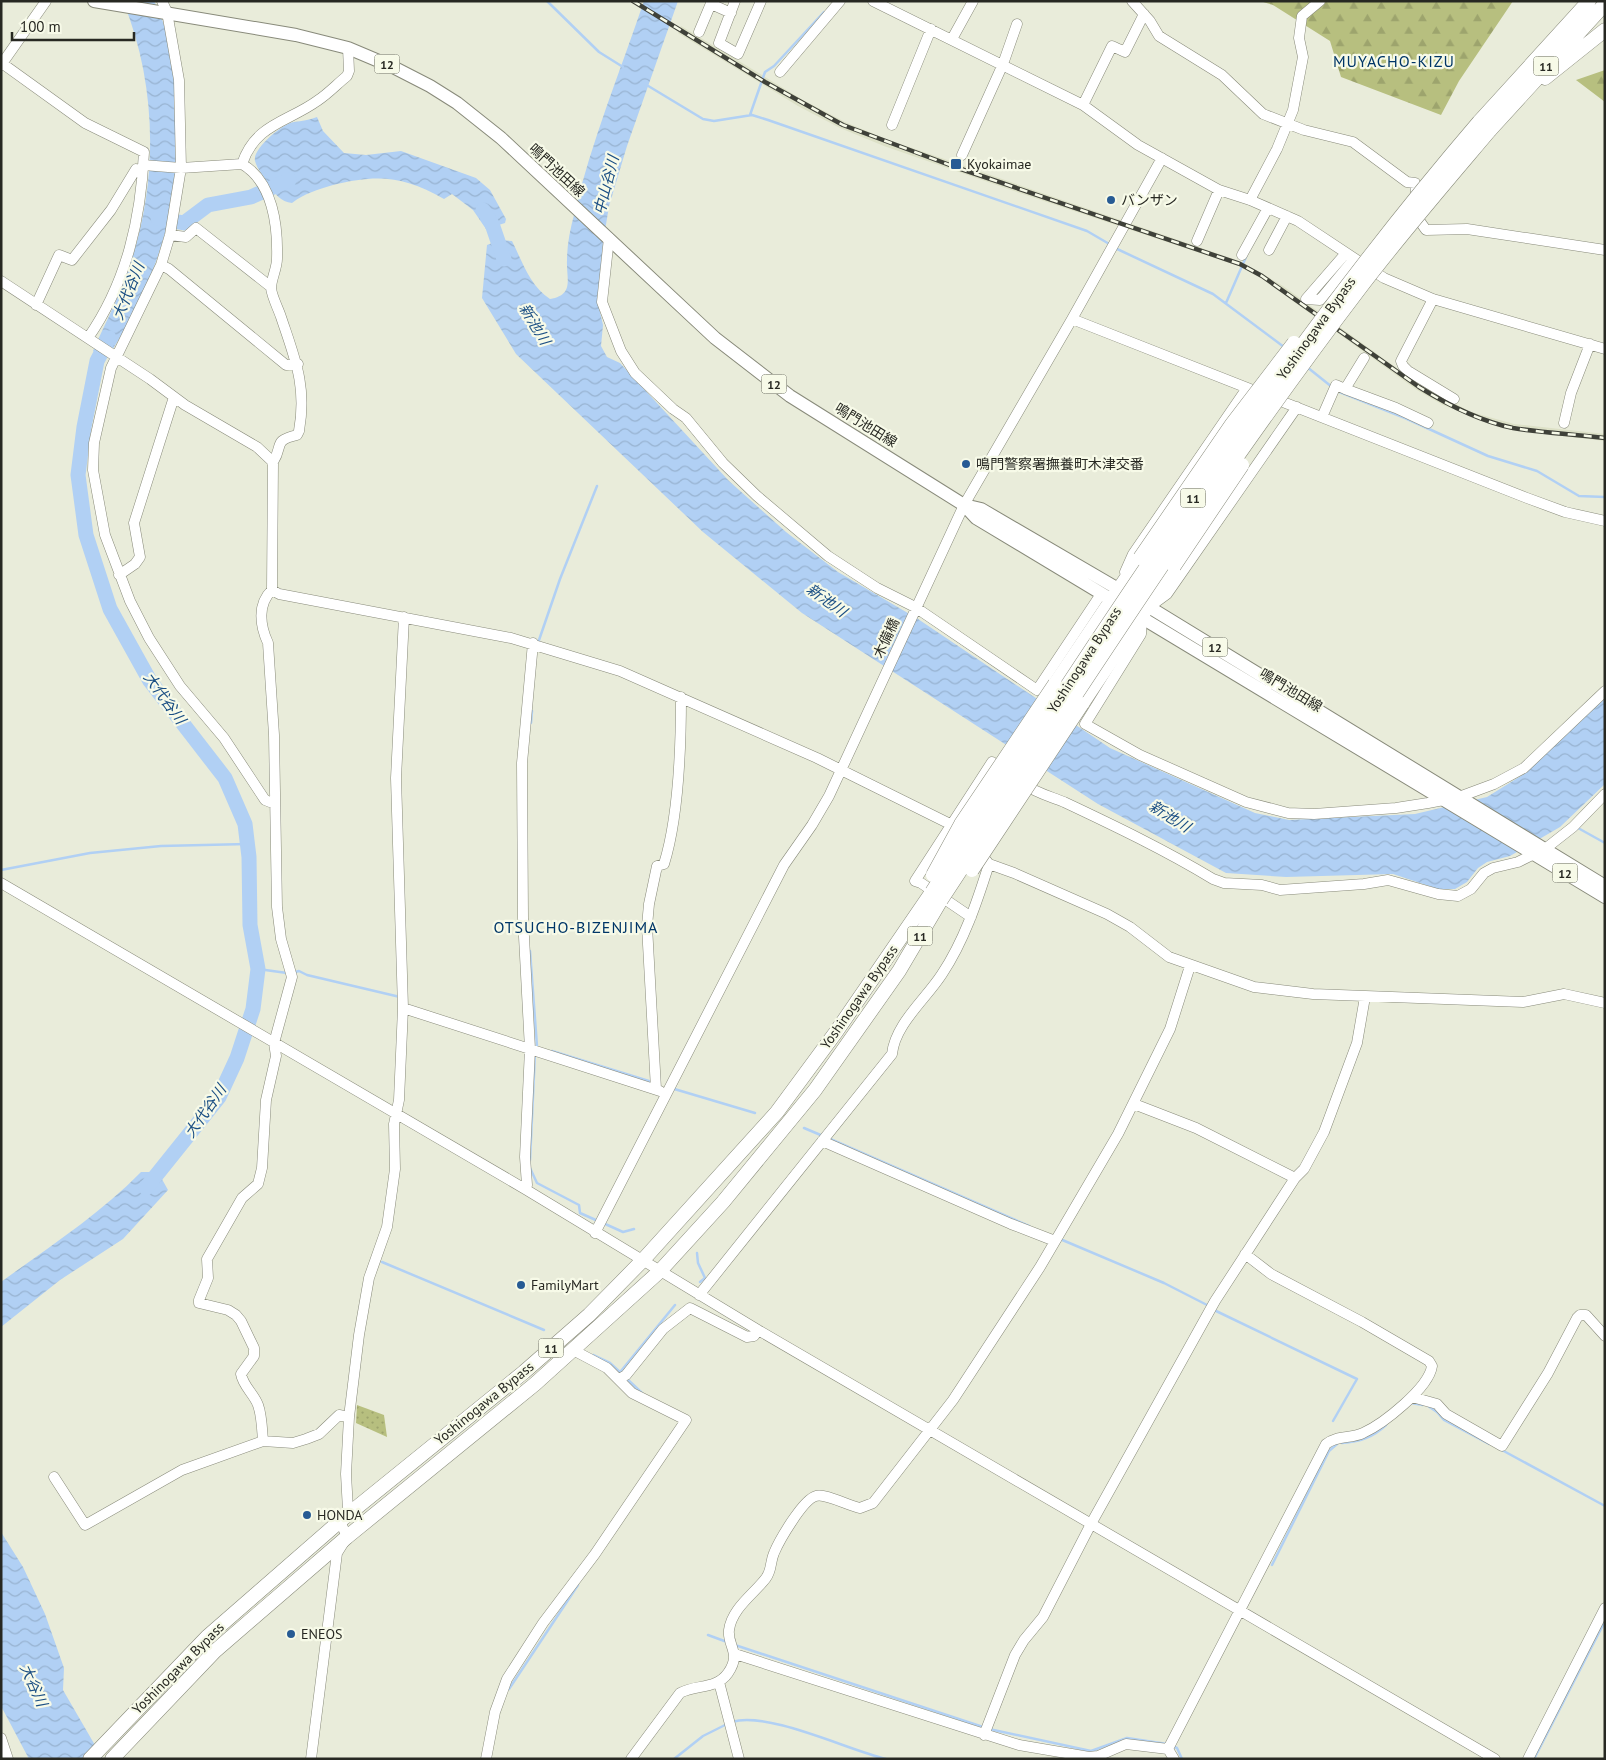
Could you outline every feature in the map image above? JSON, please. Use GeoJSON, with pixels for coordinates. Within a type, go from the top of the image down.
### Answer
{"type":"FeatureCollection","features":[{"type":"Feature","properties":{"kind":"highway"},"geometry":{"type":"LineString","coordinates":[[1558,33],[1584,1]]}},
{"type":"Feature","properties":{"kind":"highway","name":"Yoshinogawa Bypass"},"geometry":{"type":"LineString","coordinates":[[1484,126],[1558,33],[1590,1]]}},
{"type":"Feature","properties":{"kind":"highway","name":"Yoshinogawa Bypass"},"geometry":{"type":"LineString","coordinates":[[114,1757],[216,1651],[347,1537],[535,1384],[660,1271],[723,1202],[809,1097],[900,972],[936,896],[1141,574],[1207,479],[1355,284],[1432,176],[1484,126],[1514,103],[1605,4]]}},
{"type":"Feature","properties":{"kind":"highway"},"geometry":{"type":"LineString","coordinates":[[1514,103],[1605,30]]}},
{"type":"Feature","properties":{"kind":"highway"},"geometry":{"type":"LineString","coordinates":[[1109,594],[1140,558],[1232,424],[1317,313],[1355,284]]}},
{"type":"Feature","properties":{"kind":"highway"},"geometry":{"type":"LineString","coordinates":[[936,896],[1001,828],[1128,634],[1146,612],[1174,566],[1258,442],[1346,318],[1355,284]]}},
{"type":"Feature","properties":{"kind":"highway","name":"11"},"geometry":{"type":"LineString","coordinates":[[936,896],[961,824],[1055,684],[1109,594]]}},
{"type":"Feature","properties":{"kind":"highway","name":"Yoshinogawa Bypass"},"geometry":{"type":"LineString","coordinates":[[90,1759],[207,1637],[340,1521],[524,1372],[589,1315],[643,1260],[777,1112],[836,1032],[911,922],[936,896]]}},
{"type":"Feature","properties":{"kind":"main road","name":"鳴門池田線"},"geometry":{"type":"LineString","coordinates":[[94,1],[123,6],[163,8],[296,35],[348,48],[393,67],[457,103],[500,138],[715,338],[790,396],[964,504],[981,508],[1109,594],[1146,612],[1535,849],[1605,897]]}},
{"type":"Feature","properties":{"kind":"main road","name":"鳴門池田線"},"geometry":{"type":"LineString","coordinates":[[1535,849],[1605,886]]}},
{"type":"Feature","properties":{"kind":"street"},"geometry":{"type":"LineString","coordinates":[[46,1],[2,64],[85,123],[144,152],[140,204],[135,232],[108,305],[91,340]]}},
{"type":"Feature","properties":{"kind":"street"},"geometry":{"type":"LineString","coordinates":[[736,1],[719,43],[738,54],[761,1]]}},
{"type":"Feature","properties":{"kind":"street"},"geometry":{"type":"LineString","coordinates":[[780,72],[840,1]]}},
{"type":"Feature","properties":{"kind":"street"},"geometry":{"type":"LineString","coordinates":[[873,1],[1083,105],[1129,139],[1162,158],[1219,190],[1250,200],[1287,216],[1338,246],[1384,278],[1433,299],[1605,349]]}},
{"type":"Feature","properties":{"kind":"street"},"geometry":{"type":"LineString","coordinates":[[952,39],[973,1]]}},
{"type":"Feature","properties":{"kind":"street"},"geometry":{"type":"LineString","coordinates":[[1132,1],[1144,14],[1158,36],[1222,75],[1263,114],[1288,124],[1353,142],[1407,182],[1415,183],[1419,220],[1426,230],[1467,229],[1605,250]]}},
{"type":"Feature","properties":{"kind":"street"},"geometry":{"type":"LineString","coordinates":[[1250,200],[1288,124],[1293,110],[1303,57],[1299,25],[1302,16],[1320,1]]}},
{"type":"Feature","properties":{"kind":"street"},"geometry":{"type":"LineString","coordinates":[[699,32],[711,3],[731,13]]}},
{"type":"Feature","properties":{"kind":"street"},"geometry":{"type":"LineString","coordinates":[[163,8],[179,80],[179,168],[172,226],[161,265],[114,356],[96,434],[94,470],[105,535],[119,575],[148,638],[180,686],[224,738],[265,800],[274,804]]}},
{"type":"Feature","properties":{"kind":"street"},"geometry":{"type":"LineString","coordinates":[[1083,105],[1112,46],[1125,52],[1141,16],[1144,14]]}},
{"type":"Feature","properties":{"kind":"street"},"geometry":{"type":"LineString","coordinates":[[962,155],[1003,64],[1018,24]]}},
{"type":"Feature","properties":{"kind":"street"},"geometry":{"type":"LineString","coordinates":[[892,125],[931,29]]}},
{"type":"Feature","properties":{"kind":"street"},"geometry":{"type":"LineString","coordinates":[[242,164],[245,154],[263,131],[318,101],[347,76],[349,71],[348,48]]}},
{"type":"Feature","properties":{"kind":"street","name":"木備橋"},"geometry":{"type":"LineString","coordinates":[[595,1233],[661,1091],[784,865],[812,825],[828,796],[964,504],[1113,247],[1162,158]]}},
{"type":"Feature","properties":{"kind":"street"},"geometry":{"type":"LineString","coordinates":[[36,304],[59,255],[72,260],[111,210],[136,169],[144,167],[179,168],[242,164],[249,168],[257,177],[271,202],[276,219],[277,259],[271,287],[298,364],[303,395],[299,431],[297,435],[284,438],[280,442],[273,462],[272,590],[266,596],[261,615],[262,630],[268,643],[274,735],[277,907],[280,939],[292,977],[270,1041],[276,1056],[266,1100],[262,1168],[258,1184],[242,1198],[207,1260],[208,1278],[199,1300],[199,1303],[228,1310],[236,1315],[254,1348],[254,1356],[241,1374],[242,1380],[252,1392],[258,1406],[263,1441]]}},
{"type":"Feature","properties":{"kind":"street"},"geometry":{"type":"LineString","coordinates":[[1197,241],[1219,190]]}},
{"type":"Feature","properties":{"kind":"street"},"geometry":{"type":"LineString","coordinates":[[1242,255],[1268,208]]}},
{"type":"Feature","properties":{"kind":"street"},"geometry":{"type":"LineString","coordinates":[[1269,250],[1287,216]]}},
{"type":"Feature","properties":{"kind":"street"},"geometry":{"type":"LineString","coordinates":[[172,226],[186,237],[196,228],[271,287]]}},
{"type":"Feature","properties":{"kind":"street"},"geometry":{"type":"LineString","coordinates":[[607,237],[602,302],[620,351],[635,373],[672,409],[686,418],[723,463],[743,483],[828,556],[863,580],[914,609],[1037,690],[1109,594],[1133,554],[1247,388]]}},
{"type":"Feature","properties":{"kind":"street"},"geometry":{"type":"LineString","coordinates":[[1350,256],[1320,300],[1306,299],[1350,256]]}},
{"type":"Feature","properties":{"kind":"street"},"geometry":{"type":"LineString","coordinates":[[161,265],[169,269],[286,365],[298,364]]}},
{"type":"Feature","properties":{"kind":"street"},"geometry":{"type":"LineString","coordinates":[[1,281],[174,397],[257,447],[273,462]]}},
{"type":"Feature","properties":{"kind":"street"},"geometry":{"type":"LineString","coordinates":[[1433,299],[1402,361],[1403,366],[1454,399]]}},
{"type":"Feature","properties":{"kind":"street"},"geometry":{"type":"LineString","coordinates":[[1072,318],[1527,498],[1565,512],[1605,521]]}},
{"type":"Feature","properties":{"kind":"street"},"geometry":{"type":"LineString","coordinates":[[1564,424],[1571,393],[1590,344]]}},
{"type":"Feature","properties":{"kind":"street"},"geometry":{"type":"LineString","coordinates":[[1345,388],[1364,358]]}},
{"type":"Feature","properties":{"kind":"street"},"geometry":{"type":"LineString","coordinates":[[1322,417],[1336,385],[1396,408],[1428,423]]}},
{"type":"Feature","properties":{"kind":"street"},"geometry":{"type":"LineString","coordinates":[[119,575],[135,564],[140,558],[134,523],[174,397]]}},
{"type":"Feature","properties":{"kind":"street"},"geometry":{"type":"LineString","coordinates":[[1298,407],[1167,594],[1146,612],[1141,634],[1085,724],[1140,755],[1268,809],[1314,814],[1396,808],[1454,800],[1494,784],[1524,768],[1605,691]]}},
{"type":"Feature","properties":{"kind":"street"},"geometry":{"type":"LineString","coordinates":[[272,590],[279,594],[533,643],[620,671],[840,770],[950,824],[990,864],[1106,914],[1130,927],[1169,957],[1190,966],[1269,990],[1365,997],[1522,1002],[1564,994],[1605,1003]]}},
{"type":"Feature","properties":{"kind":"street"},"geometry":{"type":"LineString","coordinates":[[311,1759],[337,1553],[347,1537],[340,1521],[348,1510],[346,1482],[349,1417],[369,1278],[387,1227],[395,1169],[395,1113],[399,1100],[402,1008],[396,778],[404,618]]}},
{"type":"Feature","properties":{"kind":"street"},"geometry":{"type":"LineString","coordinates":[[525,1189],[527,1185],[525,1158],[530,1049],[523,918],[522,763],[533,643]]}},
{"type":"Feature","properties":{"kind":"street"},"geometry":{"type":"LineString","coordinates":[[402,1008],[661,1091],[658,1077],[648,926],[649,904],[657,866],[664,864],[672,839],[681,731],[681,697]]}},
{"type":"Feature","properties":{"kind":"street"},"geometry":{"type":"LineString","coordinates":[[971,918],[921,883],[915,881],[950,824],[992,762],[1036,793],[1062,802],[1153,844],[1213,879],[1224,883],[1262,885],[1280,890],[1364,884],[1388,880],[1438,894],[1458,896],[1471,889],[1484,873],[1493,868],[1518,862],[1535,849],[1573,827],[1605,794]]}},
{"type":"Feature","properties":{"kind":"street"},"geometry":{"type":"LineString","coordinates":[[699,1295],[892,1054],[893,1040],[942,974],[971,918],[990,864]]}},
{"type":"Feature","properties":{"kind":"street"},"geometry":{"type":"LineString","coordinates":[[1,883],[525,1189],[758,1330],[1092,1522],[1495,1759]]}},
{"type":"Feature","properties":{"kind":"street"},"geometry":{"type":"LineString","coordinates":[[631,1759],[680,1693],[688,1689],[719,1682],[728,1672],[735,1654],[729,1631],[734,1616],[753,1591],[766,1579],[781,1537],[808,1500],[816,1496],[823,1496],[860,1508],[873,1503],[953,1400],[1055,1241],[1134,1104],[1145,1077],[1170,1029],[1190,966]]}},
{"type":"Feature","properties":{"kind":"street"},"geometry":{"type":"LineString","coordinates":[[984,1735],[1015,1655],[1024,1640],[1043,1617],[1092,1522],[1196,1334],[1245,1254],[1295,1178],[1304,1169],[1324,1132],[1357,1043],[1365,997]]}},
{"type":"Feature","properties":{"kind":"street"},"geometry":{"type":"LineString","coordinates":[[1134,1104],[1196,1128],[1295,1178]]}},
{"type":"Feature","properties":{"kind":"street"},"geometry":{"type":"LineString","coordinates":[[822,1141],[1011,1224],[1055,1241]]}},
{"type":"Feature","properties":{"kind":"street"},"geometry":{"type":"LineString","coordinates":[[1168,1749],[1326,1444],[1333,1439],[1364,1433],[1382,1421],[1412,1397],[1432,1371],[1429,1361],[1362,1322],[1272,1274],[1245,1254]]}},
{"type":"Feature","properties":{"kind":"street"},"geometry":{"type":"LineString","coordinates":[[622,1377],[663,1329],[690,1308],[746,1337],[754,1336],[758,1330]]}},
{"type":"Feature","properties":{"kind":"street"},"geometry":{"type":"LineString","coordinates":[[1412,1397],[1437,1404],[1452,1418],[1502,1446],[1548,1373],[1577,1318],[1580,1315],[1586,1315],[1605,1336]]}},
{"type":"Feature","properties":{"kind":"street"},"geometry":{"type":"LineString","coordinates":[[486,1759],[494,1712],[507,1679],[543,1623],[595,1554],[686,1420],[632,1393],[622,1377],[573,1350]]}},
{"type":"Feature","properties":{"kind":"street"},"geometry":{"type":"LineString","coordinates":[[54,1476],[85,1525],[182,1470],[263,1441],[294,1442],[306,1440],[319,1434],[339,1415],[349,1417]]}},
{"type":"Feature","properties":{"kind":"street"},"geometry":{"type":"LineString","coordinates":[[1528,1759],[1605,1608]]}},
{"type":"Feature","properties":{"kind":"street"},"geometry":{"type":"LineString","coordinates":[[735,1654],[1019,1745],[1089,1757],[1098,1756],[1126,1744],[1168,1749]]}},
{"type":"Feature","properties":{"kind":"street"},"geometry":{"type":"LineString","coordinates":[[719,1682],[739,1759]]}},
{"type":"Feature","properties":{"kind":"street"},"geometry":{"type":"LineString","coordinates":[[1,1738],[8,1759]]}},
{"type":"Feature","properties":{"kind":"street"},"geometry":{"type":"LineString","coordinates":[[1168,1749],[1174,1759]]}},
{"type":"Feature","properties":{"kind":"shaded area"},"geometry":{"type":"Polygon","coordinates":[[[681,26],[803,100],[845,122],[886,139],[1242,262],[1283,286],[1420,385],[1471,412],[1514,424],[1605,434],[1605,441],[1512,430],[1493,425],[1443,405],[1417,390],[1261,278],[1239,266],[1011,190],[884,146],[840,128],[798,106],[678,33],[681,26]]]}},
{"type":"Feature","properties":{"kind":"green space"},"geometry":{"type":"Polygon","coordinates":[[[1260,1],[1513,1],[1459,81],[1441,115],[1341,77],[1330,41],[1273,5],[1260,1]]]}},
{"type":"Feature","properties":{"kind":"green space"},"geometry":{"type":"Polygon","coordinates":[[[1605,70],[1605,102],[1576,80],[1605,70]]]}},
{"type":"Feature","properties":{"kind":"green space"},"geometry":{"type":"Polygon","coordinates":[[[357,1405],[384,1415],[387,1437],[356,1423],[357,1405]]]}},
{"type":"Feature","properties":{"kind":"water"},"geometry":{"type":"Polygon","coordinates":[[[123,1],[154,1],[160,14],[171,53],[175,81],[178,157],[171,210],[156,263],[133,314],[106,359],[93,351],[120,290],[135,247],[144,212],[149,176],[148,105],[143,69],[135,35],[123,1]]]}},
{"type":"Feature","properties":{"kind":"water","name":"中山谷川"},"geometry":{"type":"Polygon","coordinates":[[[644,1],[678,1],[627,146],[609,206],[603,243],[598,303],[603,325],[601,346],[607,357],[620,363],[729,481],[786,532],[838,572],[918,619],[1110,748],[1255,813],[1289,820],[1415,814],[1487,797],[1524,774],[1605,698],[1605,784],[1560,827],[1510,856],[1487,862],[1478,868],[1467,882],[1455,889],[1438,889],[1393,874],[1286,877],[1226,873],[1098,804],[802,613],[703,532],[516,354],[482,298],[487,245],[500,240],[512,241],[523,265],[543,294],[550,299],[558,297],[566,290],[568,285],[568,243],[581,188],[597,134],[644,1]]]}},
{"type":"Feature","properties":{"kind":"water"},"geometry":{"type":"Polygon","coordinates":[[[317,117],[323,131],[344,153],[366,155],[401,151],[476,178],[490,190],[506,219],[505,223],[486,229],[473,210],[452,194],[444,199],[430,191],[390,179],[364,179],[333,185],[311,192],[292,203],[284,201],[271,188],[261,173],[256,164],[255,156],[269,137],[289,123],[317,117]]]}},
{"type":"Feature","properties":{"kind":"water"},"geometry":{"type":"Polygon","coordinates":[[[141,1172],[158,1172],[168,1190],[123,1239],[60,1280],[1,1327],[1,1282],[91,1216],[141,1172]]]}},
{"type":"Feature","properties":{"kind":"water","name":"大谷川"},"geometry":{"type":"Polygon","coordinates":[[[1,1532],[23,1567],[45,1614],[64,1668],[63,1690],[103,1759],[29,1759],[1,1706],[1,1532]]]}},
{"type":"Feature","properties":{"kind":"waterway"},"geometry":{"type":"LineString","coordinates":[[547,1],[599,52],[623,67]]}},
{"type":"Feature","properties":{"kind":"waterway"},"geometry":{"type":"LineString","coordinates":[[750,115],[765,72],[774,66],[824,12]]}},
{"type":"Feature","properties":{"kind":"waterway"},"geometry":{"type":"LineString","coordinates":[[645,84],[703,119],[714,121],[752,115],[1087,231],[1111,245]]}},
{"type":"Feature","properties":{"kind":"waterway","name":"新池川"},"geometry":{"type":"LineString","coordinates":[[158,218],[184,223],[208,205],[251,197],[289,180]]}},
{"type":"Feature","properties":{"kind":"waterway","name":"新池川"},"geometry":{"type":"LineString","coordinates":[[483,210],[492,224],[504,259]]}},
{"type":"Feature","properties":{"kind":"waterway"},"geometry":{"type":"LineString","coordinates":[[1115,248],[1213,294],[1284,347]]}},
{"type":"Feature","properties":{"kind":"waterway"},"geometry":{"type":"LineString","coordinates":[[1226,303],[1246,257]]}},
{"type":"Feature","properties":{"kind":"waterway","name":"大代谷川"},"geometry":{"type":"LineString","coordinates":[[109,338],[97,361],[84,427],[78,475],[86,535],[110,609],[150,681],[225,778],[245,824],[249,857],[250,925],[258,969],[253,1009],[237,1058],[219,1097],[146,1188]]}},
{"type":"Feature","properties":{"kind":"waterway"},"geometry":{"type":"LineString","coordinates":[[1307,367],[1332,387]]}},
{"type":"Feature","properties":{"kind":"waterway"},"geometry":{"type":"LineString","coordinates":[[1337,391],[1405,418],[1488,456],[1537,471],[1579,496],[1605,497]]}},
{"type":"Feature","properties":{"kind":"waterway"},"geometry":{"type":"LineString","coordinates":[[538,643],[560,579],[597,486]]}},
{"type":"Feature","properties":{"kind":"waterway"},"geometry":{"type":"LineString","coordinates":[[531,723],[532,711]]}},
{"type":"Feature","properties":{"kind":"waterway"},"geometry":{"type":"LineString","coordinates":[[1578,828],[1605,843]]}},
{"type":"Feature","properties":{"kind":"waterway"},"geometry":{"type":"LineString","coordinates":[[1,870],[90,853],[161,846],[247,844]]}},
{"type":"Feature","properties":{"kind":"waterway"},"geometry":{"type":"LineString","coordinates":[[530,951],[537,1046]]}},
{"type":"Feature","properties":{"kind":"waterway"},"geometry":{"type":"LineString","coordinates":[[258,969],[287,973]]}},
{"type":"Feature","properties":{"kind":"waterway"},"geometry":{"type":"LineString","coordinates":[[295,972],[299,971],[307,975],[400,997]]}},
{"type":"Feature","properties":{"kind":"waterway"},"geometry":{"type":"LineString","coordinates":[[552,1051],[652,1082]]}},
{"type":"Feature","properties":{"kind":"waterway"},"geometry":{"type":"LineString","coordinates":[[530,1160],[535,1053]]}},
{"type":"Feature","properties":{"kind":"waterway"},"geometry":{"type":"LineString","coordinates":[[671,1088],[755,1113]]}},
{"type":"Feature","properties":{"kind":"waterway"},"geometry":{"type":"LineString","coordinates":[[804,1128],[823,1136]]}},
{"type":"Feature","properties":{"kind":"waterway"},"geometry":{"type":"LineString","coordinates":[[828,1138],[1029,1226]]}},
{"type":"Feature","properties":{"kind":"waterway"},"geometry":{"type":"LineString","coordinates":[[530,1168],[537,1183],[579,1205],[580,1213],[598,1221]]}},
{"type":"Feature","properties":{"kind":"waterway"},"geometry":{"type":"LineString","coordinates":[[603,1223],[623,1232],[634,1229]]}},
{"type":"Feature","properties":{"kind":"waterway"},"geometry":{"type":"LineString","coordinates":[[1060,1239],[1164,1283],[1209,1306]]}},
{"type":"Feature","properties":{"kind":"waterway"},"geometry":{"type":"LineString","coordinates":[[697,1253],[698,1263],[705,1278],[700,1282]]}},
{"type":"Feature","properties":{"kind":"waterway"},"geometry":{"type":"LineString","coordinates":[[382,1262],[544,1330]]}},
{"type":"Feature","properties":{"kind":"waterway"},"geometry":{"type":"LineString","coordinates":[[621,1371],[675,1305]]}},
{"type":"Feature","properties":{"kind":"waterway"},"geometry":{"type":"LineString","coordinates":[[1214,1310],[1357,1379],[1333,1421]]}},
{"type":"Feature","properties":{"kind":"waterway"},"geometry":{"type":"LineString","coordinates":[[593,1355],[610,1363],[622,1374]]}},
{"type":"Feature","properties":{"kind":"waterway"},"geometry":{"type":"LineString","coordinates":[[626,1378],[642,1393]]}},
{"type":"Feature","properties":{"kind":"waterway"},"geometry":{"type":"LineString","coordinates":[[1411,1403],[1423,1405]]}},
{"type":"Feature","properties":{"kind":"waterway"},"geometry":{"type":"LineString","coordinates":[[1428,1406],[1444,1420],[1489,1444]]}},
{"type":"Feature","properties":{"kind":"waterway"},"geometry":{"type":"LineString","coordinates":[[1342,1443],[1366,1438],[1386,1425]]}},
{"type":"Feature","properties":{"kind":"waterway"},"geometry":{"type":"LineString","coordinates":[[1272,1565],[1329,1451],[1337,1444]]}},
{"type":"Feature","properties":{"kind":"waterway"},"geometry":{"type":"LineString","coordinates":[[1500,1449],[1605,1506]]}},
{"type":"Feature","properties":{"kind":"waterway"},"geometry":{"type":"LineString","coordinates":[[509,1689],[578,1585]]}},
{"type":"Feature","properties":{"kind":"waterway"},"geometry":{"type":"LineString","coordinates":[[1534,1759],[1605,1621]]}},
{"type":"Feature","properties":{"kind":"waterway"},"geometry":{"type":"LineString","coordinates":[[708,1635],[727,1642]]}},
{"type":"Feature","properties":{"kind":"waterway"},"geometry":{"type":"LineString","coordinates":[[735,1645],[983,1727]]}},
{"type":"Feature","properties":{"kind":"waterway"},"geometry":{"type":"LineString","coordinates":[[732,1722],[747,1720],[787,1726],[886,1759]]}},
{"type":"Feature","properties":{"kind":"waterway"},"geometry":{"type":"LineString","coordinates":[[674,1759],[703,1736],[727,1724]]}},
{"type":"Feature","properties":{"kind":"waterway"},"geometry":{"type":"LineString","coordinates":[[989,1729],[1091,1751],[1127,1738],[1167,1744]]}},
{"type":"Feature","properties":{"kind":"waterway"},"geometry":{"type":"LineString","coordinates":[[1172,1746],[1177,1748],[1182,1759]]}},
{"type":"Feature","properties":{"kind":"railway"},"geometry":{"type":"LineString","coordinates":[[633,1],[765,82],[843,125],[955,167],[1240,264],[1262,276],[1419,387],[1464,412],[1513,428],[1605,438]]}},
{"type":"Feature","properties":{"kind":"place","name":"Kyokaimae"},"geometry":{"type":"Point","coordinates":[956,164]}},
{"type":"Feature","properties":{"kind":"place","name":"バンザン"},"geometry":{"type":"Point","coordinates":[1111,200]}},
{"type":"Feature","properties":{"kind":"place","name":"鳴門警察署撫養町木津交番"},"geometry":{"type":"Point","coordinates":[966,464]}},
{"type":"Feature","properties":{"kind":"place","name":"FamilyMart"},"geometry":{"type":"Point","coordinates":[521,1285]}},
{"type":"Feature","properties":{"kind":"place","name":"HONDA"},"geometry":{"type":"Point","coordinates":[307,1515]}},
{"type":"Feature","properties":{"kind":"place","name":"ENEOS"},"geometry":{"type":"Point","coordinates":[291,1634]}},
{"type":"Feature","properties":{"kind":"district","name":"MUYACHO-KIZU"},"geometry":{"type":"Point","coordinates":[1394,61]}},
{"type":"Feature","properties":{"kind":"district","name":"OTSUCHO-BIZENJIMA"},"geometry":{"type":"Point","coordinates":[576,927]}}]}
